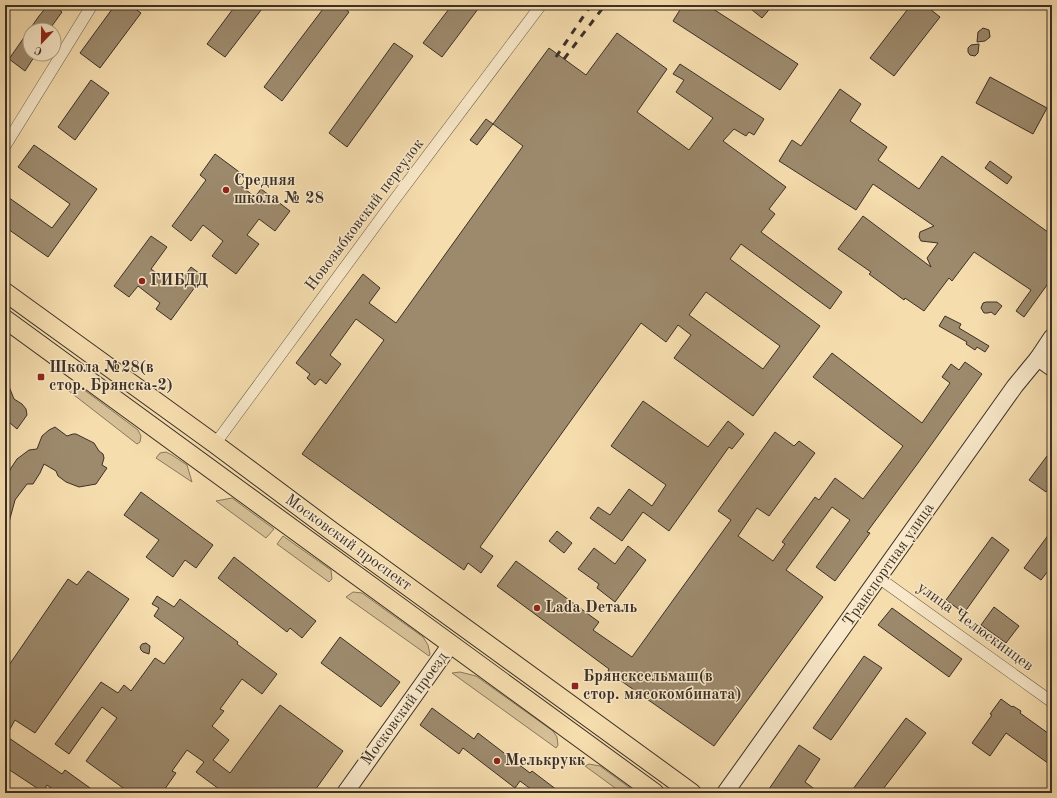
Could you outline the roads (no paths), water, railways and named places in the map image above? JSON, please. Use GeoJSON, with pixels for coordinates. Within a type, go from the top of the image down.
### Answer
{"type":"FeatureCollection","features":[{"type":"Feature","properties":{"kind":"main road","name":"Московский проспект"},"geometry":{"type":"LineString","coordinates":[[5,292],[692,793]]}},
{"type":"Feature","properties":{"kind":"main road","name":"Московский проспект"},"geometry":{"type":"LineString","coordinates":[[5,319],[655,793]]}},
{"type":"Feature","properties":{"kind":"main road"},"geometry":{"type":"LineString","coordinates":[[202,463],[214,444]]}},
{"type":"Feature","properties":{"kind":"street"},"geometry":{"type":"LineString","coordinates":[[5,146],[92,5]]}},
{"type":"Feature","properties":{"kind":"street","name":"Новозыбковский переулок"},"geometry":{"type":"LineString","coordinates":[[214,444],[392,203],[541,5]]}},
{"type":"Feature","properties":{"kind":"street","name":"Транспортная улица"},"geometry":{"type":"LineString","coordinates":[[725,793],[1011,392],[1038,358],[1052,337]]}},
{"type":"Feature","properties":{"kind":"street"},"geometry":{"type":"LineString","coordinates":[[1038,358],[1052,368]]}},
{"type":"Feature","properties":{"kind":"street","name":"улица Челюскинцев"},"geometry":{"type":"LineString","coordinates":[[879,578],[1052,702]]}},
{"type":"Feature","properties":{"kind":"street","name":"Московский проезд"},"geometry":{"type":"LineString","coordinates":[[345,793],[451,644]]}},
{"type":"Feature","properties":{"kind":"railway"},"geometry":{"type":"LineString","coordinates":[[556,57],[591,5]]}},
{"type":"Feature","properties":{"kind":"railway"},"geometry":{"type":"LineString","coordinates":[[564,59],[605,5]]}},
{"type":"Feature","properties":{"kind":"place","name":"Средняя школа № 28"},"geometry":{"type":"Point","coordinates":[226,190]}},
{"type":"Feature","properties":{"kind":"place","name":"ГИБДД"},"geometry":{"type":"Point","coordinates":[142,281]}},
{"type":"Feature","properties":{"kind":"place","name":"Школа №28(в стор. Брянска-2)"},"geometry":{"type":"Point","coordinates":[41,377]}},
{"type":"Feature","properties":{"kind":"place","name":"Lada Dеталь"},"geometry":{"type":"Point","coordinates":[537,608]}},
{"type":"Feature","properties":{"kind":"place","name":"Брянсксельмаш(в стор. мясокомбината)"},"geometry":{"type":"Point","coordinates":[575,686]}},
{"type":"Feature","properties":{"kind":"place","name":"Мелькрукк"},"geometry":{"type":"Point","coordinates":[497,761]}}]}
